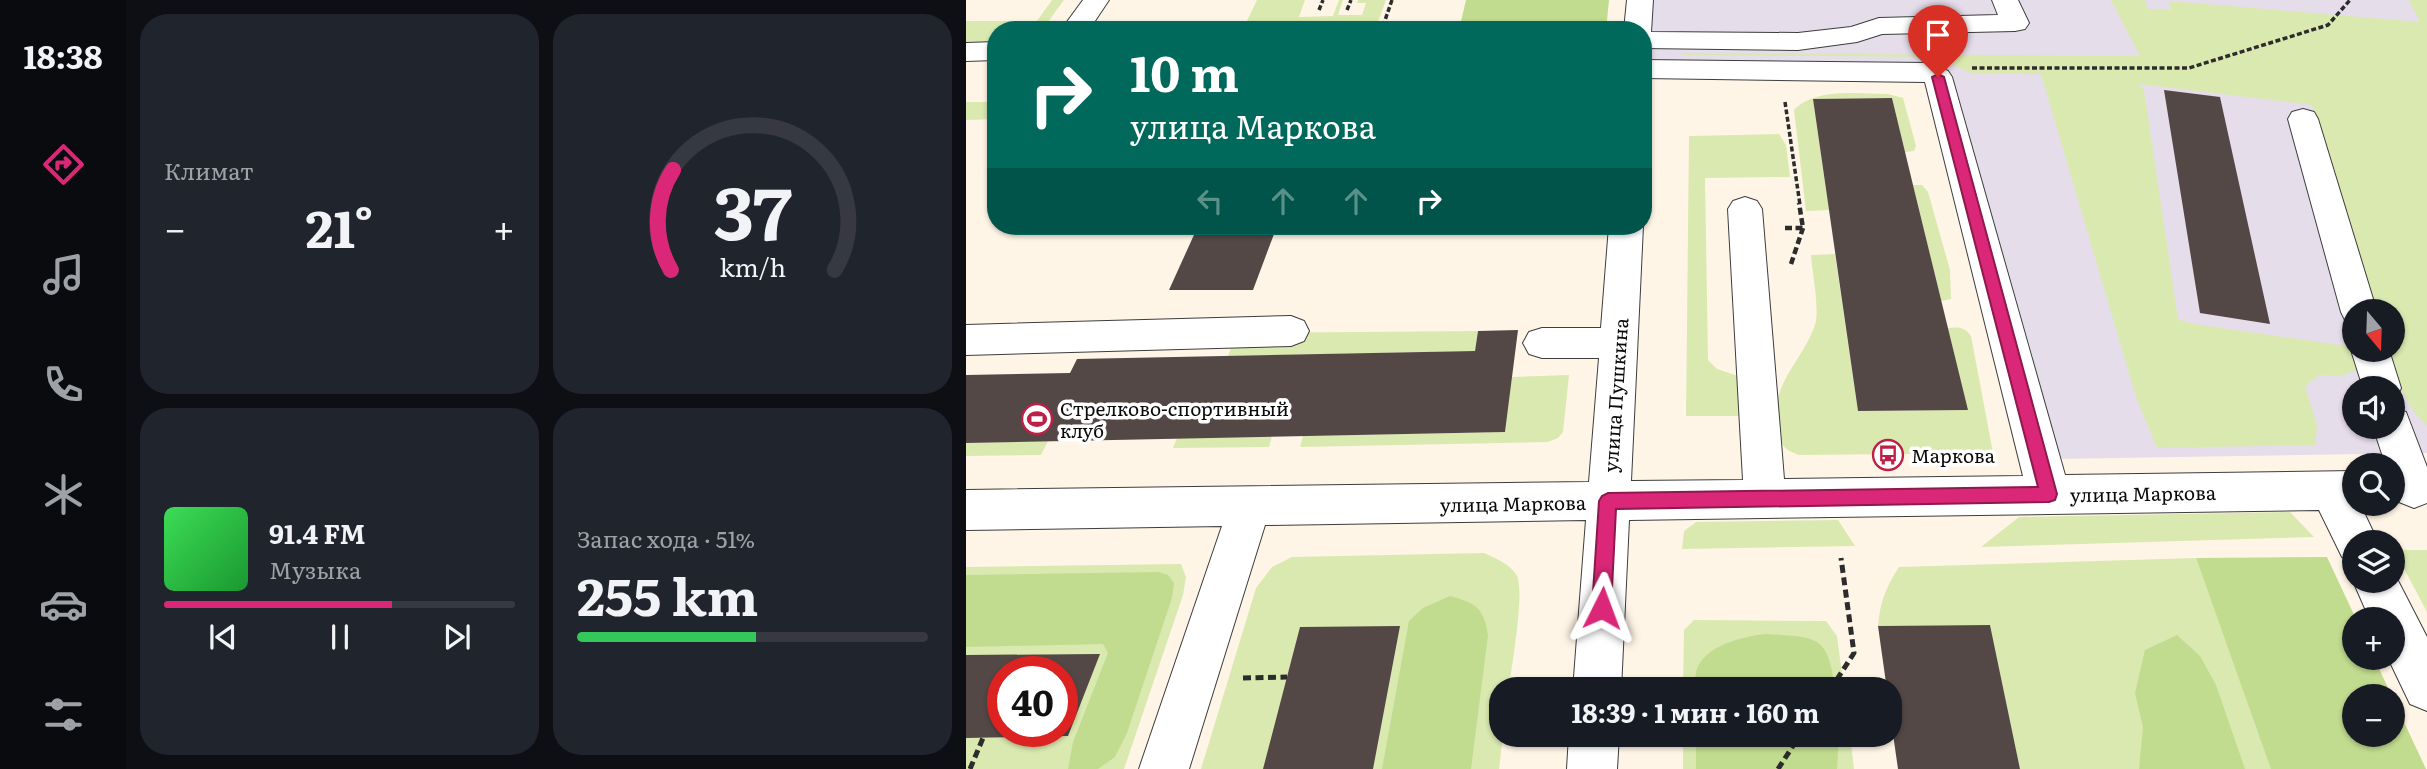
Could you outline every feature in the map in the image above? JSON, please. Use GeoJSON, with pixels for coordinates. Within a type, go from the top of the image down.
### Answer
{"type":"FeatureCollection","features":[{"type":"Feature","properties":{"kind":"street"},"geometry":{"type":"LineString","coordinates":[[1081,21],[1096,0]]}},
{"type":"Feature","properties":{"kind":"street"},"geometry":{"type":"LineString","coordinates":[[1639,21],[1640,0]]}},
{"type":"Feature","properties":{"kind":"street"},"geometry":{"type":"LineString","coordinates":[[1652,40],[1801,41],[1863,34],[1879,26],[2015,23],[2005,0]]}},
{"type":"Feature","properties":{"kind":"street"},"geometry":{"type":"LineString","coordinates":[[966,52],[987,51]]}},
{"type":"Feature","properties":{"kind":"street"},"geometry":{"type":"LineString","coordinates":[[1652,69],[1929,72],[1938,77],[2049,494]]}},
{"type":"Feature","properties":{"kind":"street"},"geometry":{"type":"LineString","coordinates":[[2304,120],[2355,299]]}},
{"type":"Feature","properties":{"kind":"street"},"geometry":{"type":"LineString","coordinates":[[1746,218],[1765,499]]}},
{"type":"Feature","properties":{"kind":"street","name":"улица Пушкина"},"geometry":{"type":"LineString","coordinates":[[1598,677],[1625,235]]}},
{"type":"Feature","properties":{"kind":"street"},"geometry":{"type":"LineString","coordinates":[[966,340],[1291,331]]}},
{"type":"Feature","properties":{"kind":"street"},"geometry":{"type":"LineString","coordinates":[[1542,342],[1618,343]]}},
{"type":"Feature","properties":{"kind":"street"},"geometry":{"type":"LineString","coordinates":[[2396,439],[2411,489]]}},
{"type":"Feature","properties":{"kind":"street","name":"улица Маркова"},"geometry":{"type":"LineString","coordinates":[[966,510],[2342,490]]}},
{"type":"Feature","properties":{"kind":"street"},"geometry":{"type":"LineString","coordinates":[[1164,769],[1250,506]]}},
{"type":"Feature","properties":{"kind":"street"},"geometry":{"type":"LineString","coordinates":[[2381,593],[2427,687]]}},
{"type":"Feature","properties":{"kind":"street"},"geometry":{"type":"LineString","coordinates":[[1592,769],[1593,747]]}},
{"type":"Feature","properties":{"kind":"path"},"geometry":{"type":"LineString","coordinates":[[1319,10],[1323,0]]}},
{"type":"Feature","properties":{"kind":"path"},"geometry":{"type":"LineString","coordinates":[[1347,10],[1351,0]]}},
{"type":"Feature","properties":{"kind":"path"},"geometry":{"type":"LineString","coordinates":[[1385,21],[1392,0]]}},
{"type":"Feature","properties":{"kind":"path"},"geometry":{"type":"LineString","coordinates":[[1929,72],[1965,68],[2189,68],[2328,25],[2350,0]]}},
{"type":"Feature","properties":{"kind":"path"},"geometry":{"type":"LineString","coordinates":[[1746,218],[1803,228],[1781,70]]}},
{"type":"Feature","properties":{"kind":"path"},"geometry":{"type":"LineString","coordinates":[[1838,677],[1854,653],[1841,558]]}},
{"type":"Feature","properties":{"kind":"path"},"geometry":{"type":"LineString","coordinates":[[970,769],[983,738]]}},
{"type":"Feature","properties":{"kind":"path"},"geometry":{"type":"LineString","coordinates":[[1778,769],[1792,747]]}},
{"type":"Feature","properties":{"kind":"shaded area"},"geometry":{"type":"Polygon","coordinates":[[[1651,0],[2427,0],[2427,453],[2055,459],[1952,77],[1944,69],[1931,64],[1652,60],[1652,21],[1649,21],[1651,0]]]}},
{"type":"Feature","properties":{"kind":"green space"},"geometry":{"type":"Polygon","coordinates":[[[1052,0],[1064,0],[1049,21],[1037,21],[1052,0]]]}},
{"type":"Feature","properties":{"kind":"green space"},"geometry":{"type":"Polygon","coordinates":[[[1257,0],[1305,0],[1299,17],[1333,16],[1339,0],[1343,0],[1338,15],[1362,15],[1366,3],[1357,3],[1358,0],[1386,0],[1378,21],[1247,21],[1257,0]]]}},
{"type":"Feature","properties":{"kind":"green space"},"geometry":{"type":"Polygon","coordinates":[[[1466,0],[1609,0],[1607,21],[1461,21],[1466,0]]]}},
{"type":"Feature","properties":{"kind":"green space"},"geometry":{"type":"Polygon","coordinates":[[[2111,0],[2145,0],[2148,9],[2171,10],[2169,1],[2420,22],[2409,0],[2427,0],[2427,426],[2405,396],[2405,376],[2396,376],[2391,362],[2405,362],[2405,299],[2371,299],[2312,105],[2140,84],[2144,90],[2178,319],[2193,324],[2342,345],[2342,362],[2358,362],[2357,370],[2340,376],[2320,375],[2305,386],[2317,426],[2315,445],[2157,448],[2136,397],[2041,74],[1971,73],[1953,65],[1952,57],[1683,55],[2140,56],[2111,0]]]}},
{"type":"Feature","properties":{"kind":"green space"},"geometry":{"type":"Polygon","coordinates":[[[966,21],[987,21],[987,46],[966,46],[966,21]]]}},
{"type":"Feature","properties":{"kind":"green space"},"geometry":{"type":"Polygon","coordinates":[[[1888,94],[1903,98],[1916,146],[1914,151],[1905,152],[1892,98],[1813,99],[1829,210],[1806,211],[1794,110],[1803,103],[1814,98],[1826,95],[1888,94]]]}},
{"type":"Feature","properties":{"kind":"green space"},"geometry":{"type":"Polygon","coordinates":[[[966,102],[987,102],[987,119],[966,120],[966,102]]]}},
{"type":"Feature","properties":{"kind":"green space"},"geometry":{"type":"Polygon","coordinates":[[[1779,134],[1786,145],[1790,177],[1705,178],[1708,360],[1717,369],[1738,376],[1746,416],[1686,416],[1689,136],[1779,134]]]}},
{"type":"Feature","properties":{"kind":"green space"},"geometry":{"type":"Polygon","coordinates":[[[1913,185],[1922,185],[1928,192],[1950,270],[1951,299],[1941,301],[1913,185]]]}},
{"type":"Feature","properties":{"kind":"green space"},"geometry":{"type":"Polygon","coordinates":[[[1835,254],[1858,411],[1967,410],[1948,328],[1961,328],[1971,336],[1993,453],[1799,455],[1783,446],[1777,428],[1778,399],[1816,319],[1811,255],[1835,254]]]}},
{"type":"Feature","properties":{"kind":"green space"},"geometry":{"type":"Polygon","coordinates":[[[1478,331],[1475,351],[1228,356],[1237,333],[1478,331]]]}},
{"type":"Feature","properties":{"kind":"green space"},"geometry":{"type":"Polygon","coordinates":[[[1569,375],[1563,432],[1558,438],[1548,442],[1300,447],[1303,436],[1505,432],[1512,377],[1569,375]]]}},
{"type":"Feature","properties":{"kind":"green space"},"geometry":{"type":"Polygon","coordinates":[[[1272,436],[1269,447],[1173,448],[1177,438],[1272,436]]]}},
{"type":"Feature","properties":{"kind":"green space"},"geometry":{"type":"Polygon","coordinates":[[[1048,441],[1041,455],[966,456],[966,443],[1048,441]]]}},
{"type":"Feature","properties":{"kind":"green space"},"geometry":{"type":"Polygon","coordinates":[[[2290,512],[2314,537],[1981,547],[2019,517],[2290,512]]]}},
{"type":"Feature","properties":{"kind":"green space"},"geometry":{"type":"Polygon","coordinates":[[[1838,520],[1855,546],[1682,549],[1684,531],[1696,522],[1838,520]]]}},
{"type":"Feature","properties":{"kind":"green space"},"geometry":{"type":"Polygon","coordinates":[[[2405,550],[2427,550],[2427,612],[2405,570],[2405,550]]]}},
{"type":"Feature","properties":{"kind":"green space"},"geometry":{"type":"Polygon","coordinates":[[[1484,553],[1501,561],[1516,574],[1519,582],[1519,611],[1511,677],[1489,677],[1489,747],[1502,747],[1499,769],[1201,769],[1256,588],[1272,567],[1292,557],[1484,553]]]}},
{"type":"Feature","properties":{"kind":"green space"},"geometry":{"type":"Polygon","coordinates":[[[2327,557],[2350,607],[2342,607],[2342,670],[2380,670],[2386,684],[2342,684],[2342,747],[2405,747],[2405,724],[2426,769],[2271,769],[2196,558],[2327,557]]]}},
{"type":"Feature","properties":{"kind":"green space"},"geometry":{"type":"Polygon","coordinates":[[[2196,558],[2272,769],[2020,769],[1990,625],[1878,626],[1884,595],[1899,567],[2196,558]]]}},
{"type":"Feature","properties":{"kind":"green space"},"geometry":{"type":"Polygon","coordinates":[[[1181,564],[1186,577],[1183,595],[1124,769],[966,769],[966,567],[1181,564]]]}},
{"type":"Feature","properties":{"kind":"green space"},"geometry":{"type":"Polygon","coordinates":[[[1158,572],[1168,575],[1174,583],[1172,598],[1127,733],[1115,757],[1098,769],[1068,769],[1072,747],[1078,747],[1078,729],[1108,653],[1103,644],[966,647],[966,575],[1158,572]]]}},
{"type":"Feature","properties":{"kind":"green space"},"geometry":{"type":"Polygon","coordinates":[[[1450,596],[1477,608],[1484,618],[1488,635],[1471,769],[1382,769],[1409,621],[1423,608],[1450,596]]]}},
{"type":"Feature","properties":{"kind":"green space"},"geometry":{"type":"Polygon","coordinates":[[[1694,620],[1826,621],[1837,636],[1842,677],[1683,677],[1684,630],[1694,620]]]}},
{"type":"Feature","properties":{"kind":"green space"},"geometry":{"type":"Polygon","coordinates":[[[1766,634],[1809,638],[1824,649],[1833,677],[1696,677],[1700,663],[1706,655],[1725,644],[1766,634]]]}},
{"type":"Feature","properties":{"kind":"green space"},"geometry":{"type":"Polygon","coordinates":[[[2177,635],[2200,656],[2216,685],[2245,769],[2139,769],[2143,727],[2135,693],[2145,650],[2177,635]]]}},
{"type":"Feature","properties":{"kind":"green space"},"geometry":{"type":"Polygon","coordinates":[[[1683,747],[1851,747],[1854,769],[1683,769],[1683,747]]]}},
{"type":"Feature","properties":{"kind":"green space"},"geometry":{"type":"Polygon","coordinates":[[[1696,747],[1838,747],[1837,769],[1696,769],[1696,747]]]}},
{"type":"Feature","properties":{"kind":"building"},"geometry":{"type":"Polygon","coordinates":[[[2164,90],[2220,97],[2270,324],[2200,313],[2164,90]]]}},
{"type":"Feature","properties":{"kind":"building"},"geometry":{"type":"Polygon","coordinates":[[[1892,98],[1968,410],[1858,411],[1813,99],[1892,98]]]}},
{"type":"Feature","properties":{"kind":"building"},"geometry":{"type":"Polygon","coordinates":[[[1194,235],[1274,235],[1253,290],[1169,290],[1194,235]]]}},
{"type":"Feature","properties":{"kind":"building"},"geometry":{"type":"Polygon","coordinates":[[[1518,330],[1505,432],[966,443],[966,375],[1070,373],[1077,359],[1475,351],[1478,331],[1518,330]]]}},
{"type":"Feature","properties":{"kind":"building"},"geometry":{"type":"Polygon","coordinates":[[[1990,625],[2020,769],[1898,769],[1895,747],[1902,747],[1902,677],[1885,677],[1878,626],[1990,625]]]}},
{"type":"Feature","properties":{"kind":"building"},"geometry":{"type":"Polygon","coordinates":[[[1400,626],[1373,769],[1263,769],[1300,627],[1400,626]]]}},
{"type":"Feature","properties":{"kind":"building"},"geometry":{"type":"Polygon","coordinates":[[[1100,654],[1078,710],[1078,656],[987,656],[987,738],[966,738],[966,655],[1100,654]]]}},
{"type":"Feature","properties":{"kind":"place","name":"Стрелково-спортивный клуб"},"geometry":{"type":"Point","coordinates":[1037,419]}},
{"type":"Feature","properties":{"kind":"place","name":"Маркова"},"geometry":{"type":"Point","coordinates":[1888,455]}},
{"type":"Feature","properties":{"kind":"route"},"geometry":{"type":"LineString","coordinates":[[1602,608],[1608,501],[2049,494],[1938,77]]}}]}
